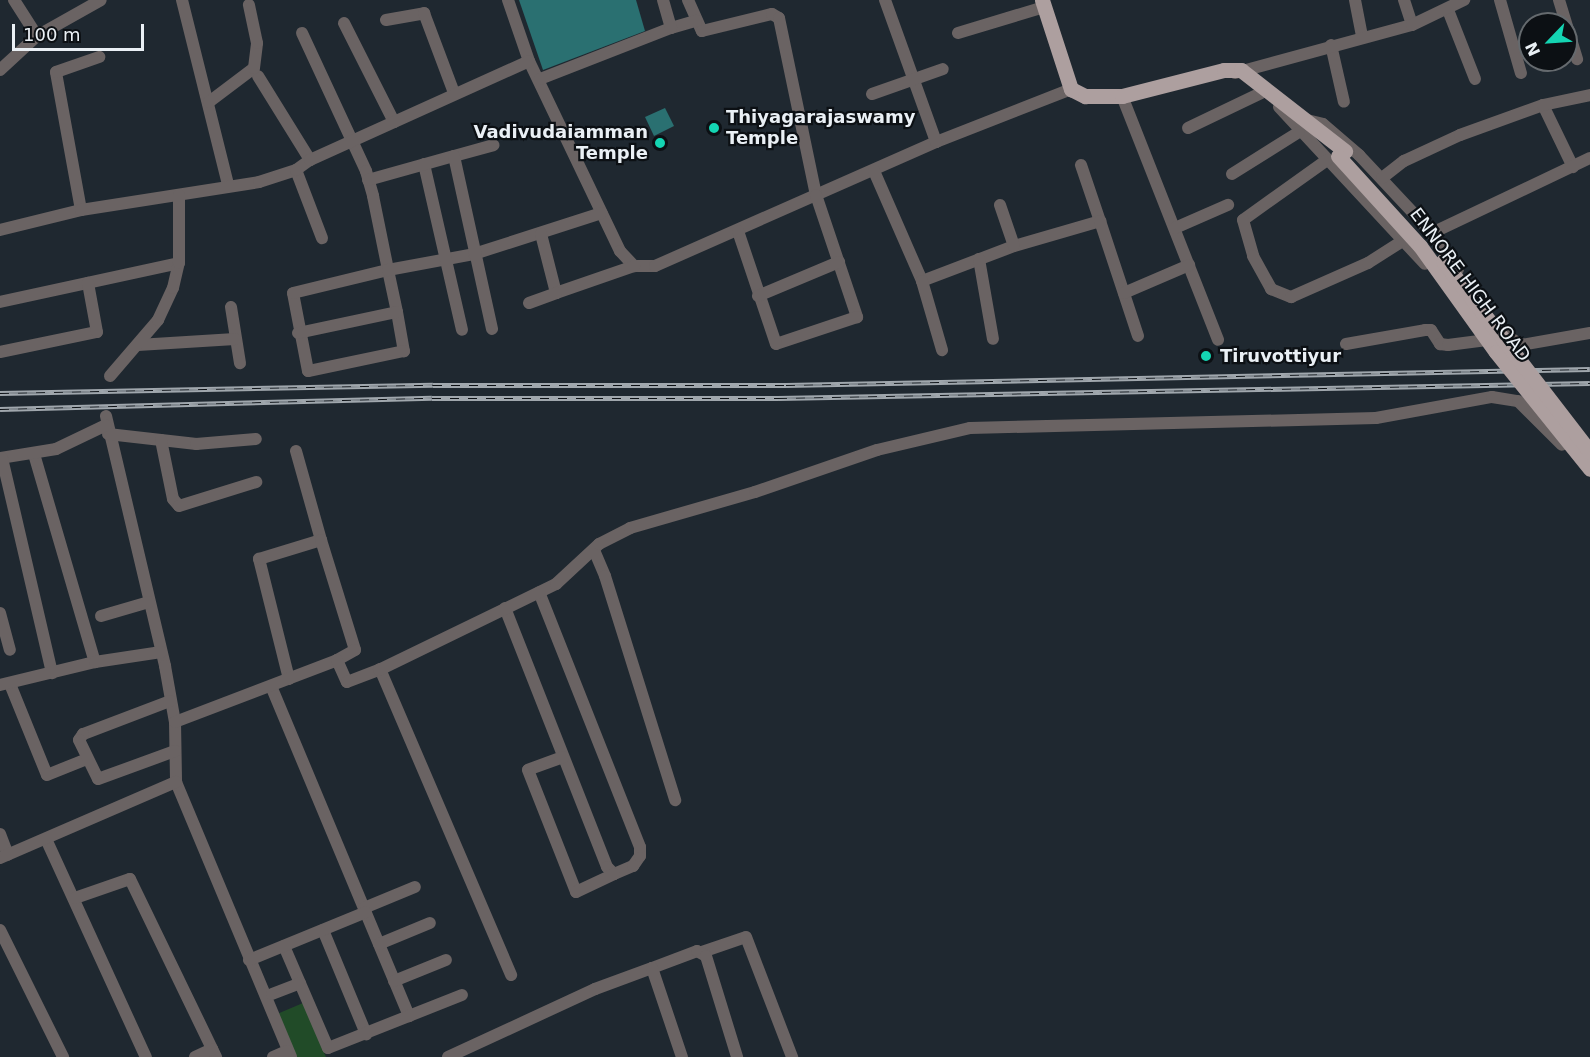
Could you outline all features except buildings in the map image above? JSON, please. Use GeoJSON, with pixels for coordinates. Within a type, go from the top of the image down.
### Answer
{"type":"FeatureCollection","features":[{"type":"Feature","properties":{"kind":"main road"},"geometry":{"type":"LineString","coordinates":[[1043,3],[1071,89],[1085,96],[1122,96],[1232,71]]}},
{"type":"Feature","properties":{"kind":"main road","name":"ENNORE HIGH ROAD"},"geometry":{"type":"LineString","coordinates":[[1232,71],[1337,156],[1420,246],[1496,352],[1590,469]]}},
{"type":"Feature","properties":{"kind":"main road","name":"ENNORE HIGH ROAD"},"geometry":{"type":"LineString","coordinates":[[1232,71],[1303,126],[1433,248],[1590,452]]}},
{"type":"Feature","properties":{"kind":"street"},"geometry":{"type":"LineString","coordinates":[[14,0],[38,36]]}},
{"type":"Feature","properties":{"kind":"street"},"geometry":{"type":"LineString","coordinates":[[0,70],[38,36],[101,0]]}},
{"type":"Feature","properties":{"kind":"street"},"geometry":{"type":"LineString","coordinates":[[182,0],[228,185]]}},
{"type":"Feature","properties":{"kind":"street"},"geometry":{"type":"LineString","coordinates":[[508,0],[529,61],[540,79],[620,251],[634,266]]}},
{"type":"Feature","properties":{"kind":"street"},"geometry":{"type":"LineString","coordinates":[[663,0],[671,28]]}},
{"type":"Feature","properties":{"kind":"street"},"geometry":{"type":"LineString","coordinates":[[688,0],[702,31],[710,32],[777,16],[816,195],[857,314],[855,320],[776,344],[738,231]]}},
{"type":"Feature","properties":{"kind":"street"},"geometry":{"type":"LineString","coordinates":[[885,0],[936,141]]}},
{"type":"Feature","properties":{"kind":"street"},"geometry":{"type":"LineString","coordinates":[[1355,0],[1362,37]]}},
{"type":"Feature","properties":{"kind":"street"},"geometry":{"type":"LineString","coordinates":[[1404,0],[1412,25]]}},
{"type":"Feature","properties":{"kind":"street"},"geometry":{"type":"LineString","coordinates":[[1500,0],[1521,73]]}},
{"type":"Feature","properties":{"kind":"street"},"geometry":{"type":"LineString","coordinates":[[1232,71],[1412,25],[1448,10],[1461,1]]}},
{"type":"Feature","properties":{"kind":"street"},"geometry":{"type":"LineString","coordinates":[[958,33],[1043,3]]}},
{"type":"Feature","properties":{"kind":"street"},"geometry":{"type":"LineString","coordinates":[[208,102],[254,68],[257,43],[249,6]]}},
{"type":"Feature","properties":{"kind":"street"},"geometry":{"type":"LineString","coordinates":[[1448,10],[1475,79]]}},
{"type":"Feature","properties":{"kind":"street"},"geometry":{"type":"LineString","coordinates":[[386,20],[417,11],[424,13],[454,93]]}},
{"type":"Feature","properties":{"kind":"street"},"geometry":{"type":"LineString","coordinates":[[540,79],[671,28],[696,21]]}},
{"type":"Feature","properties":{"kind":"street"},"geometry":{"type":"LineString","coordinates":[[344,23],[394,122]]}},
{"type":"Feature","properties":{"kind":"street"},"geometry":{"type":"LineString","coordinates":[[302,33],[355,140],[368,180],[388,270],[397,312],[404,351],[308,371],[298,333],[293,293],[388,270],[474,254],[602,213]]}},
{"type":"Feature","properties":{"kind":"street"},"geometry":{"type":"LineString","coordinates":[[1330,45],[1344,102]]}},
{"type":"Feature","properties":{"kind":"street"},"geometry":{"type":"LineString","coordinates":[[81,210],[56,72],[99,57]]}},
{"type":"Feature","properties":{"kind":"street"},"geometry":{"type":"LineString","coordinates":[[0,230],[81,210],[228,185],[259,182],[296,170],[310,160],[529,61]]}},
{"type":"Feature","properties":{"kind":"street"},"geometry":{"type":"LineString","coordinates":[[872,94],[943,69]]}},
{"type":"Feature","properties":{"kind":"street"},"geometry":{"type":"LineString","coordinates":[[258,76],[310,160]]}},
{"type":"Feature","properties":{"kind":"street"},"geometry":{"type":"LineString","coordinates":[[529,303],[634,266],[654,266],[874,171],[936,141],[1071,89]]}},
{"type":"Feature","properties":{"kind":"street"},"geometry":{"type":"LineString","coordinates":[[1188,128],[1261,93]]}},
{"type":"Feature","properties":{"kind":"street"},"geometry":{"type":"LineString","coordinates":[[1382,178],[1404,161],[1460,135],[1543,105],[1590,95]]}},
{"type":"Feature","properties":{"kind":"street"},"geometry":{"type":"LineString","coordinates":[[1122,96],[1218,340]]}},
{"type":"Feature","properties":{"kind":"street"},"geometry":{"type":"LineString","coordinates":[[1543,105],[1574,167]]}},
{"type":"Feature","properties":{"kind":"street"},"geometry":{"type":"LineString","coordinates":[[1279,107],[1303,126]]}},
{"type":"Feature","properties":{"kind":"street"},"geometry":{"type":"LineString","coordinates":[[1232,174],[1303,126],[1323,124],[1382,178],[1431,233],[1508,337],[1521,345],[1590,333]]}},
{"type":"Feature","properties":{"kind":"street"},"geometry":{"type":"LineString","coordinates":[[368,180],[494,145]]}},
{"type":"Feature","properties":{"kind":"street"},"geometry":{"type":"LineString","coordinates":[[454,156],[492,329]]}},
{"type":"Feature","properties":{"kind":"street"},"geometry":{"type":"LineString","coordinates":[[1404,240],[1368,263],[1291,297],[1270,290],[1253,256],[1243,220],[1337,156],[1404,240],[1444,292],[1450,294],[1468,284]]}},
{"type":"Feature","properties":{"kind":"street"},"geometry":{"type":"LineString","coordinates":[[1431,233],[1590,158]]}},
{"type":"Feature","properties":{"kind":"street"},"geometry":{"type":"LineString","coordinates":[[424,164],[462,330]]}},
{"type":"Feature","properties":{"kind":"street"},"geometry":{"type":"LineString","coordinates":[[1081,165],[1138,336]]}},
{"type":"Feature","properties":{"kind":"street"},"geometry":{"type":"LineString","coordinates":[[296,170],[322,238]]}},
{"type":"Feature","properties":{"kind":"street"},"geometry":{"type":"LineString","coordinates":[[874,171],[922,281],[942,350]]}},
{"type":"Feature","properties":{"kind":"street"},"geometry":{"type":"LineString","coordinates":[[110,376],[158,320],[173,288],[179,263],[179,195]]}},
{"type":"Feature","properties":{"kind":"street"},"geometry":{"type":"LineString","coordinates":[[1000,205],[1014,246]]}},
{"type":"Feature","properties":{"kind":"street"},"geometry":{"type":"LineString","coordinates":[[1175,228],[1228,205]]}},
{"type":"Feature","properties":{"kind":"street"},"geometry":{"type":"LineString","coordinates":[[922,281],[1014,246],[1100,221]]}},
{"type":"Feature","properties":{"kind":"street"},"geometry":{"type":"LineString","coordinates":[[541,234],[556,293]]}},
{"type":"Feature","properties":{"kind":"street"},"geometry":{"type":"LineString","coordinates":[[979,259],[993,339]]}},
{"type":"Feature","properties":{"kind":"street"},"geometry":{"type":"LineString","coordinates":[[758,296],[839,261]]}},
{"type":"Feature","properties":{"kind":"street"},"geometry":{"type":"LineString","coordinates":[[0,302],[179,263]]}},
{"type":"Feature","properties":{"kind":"street"},"geometry":{"type":"LineString","coordinates":[[1124,292],[1190,265]]}},
{"type":"Feature","properties":{"kind":"street"},"geometry":{"type":"LineString","coordinates":[[0,352],[96,332],[88,283]]}},
{"type":"Feature","properties":{"kind":"street"},"geometry":{"type":"LineString","coordinates":[[231,307],[240,363]]}},
{"type":"Feature","properties":{"kind":"street"},"geometry":{"type":"LineString","coordinates":[[298,333],[397,312]]}},
{"type":"Feature","properties":{"kind":"street"},"geometry":{"type":"LineString","coordinates":[[1346,344],[1425,330],[1431,330],[1440,344],[1448,345],[1508,337]]}},
{"type":"Feature","properties":{"kind":"street"},"geometry":{"type":"LineString","coordinates":[[138,345],[235,339]]}},
{"type":"Feature","properties":{"kind":"street"},"geometry":{"type":"LineString","coordinates":[[337,660],[347,682],[380,669],[568,576],[609,537],[636,526],[755,492],[877,450],[970,428],[1377,418],[1478,399],[1505,398],[1518,401],[1528,410],[1590,477]]}},
{"type":"Feature","properties":{"kind":"street"},"geometry":{"type":"LineString","coordinates":[[107,425],[161,652],[175,723],[176,782],[289,1054],[273,1057]]}},
{"type":"Feature","properties":{"kind":"street"},"geometry":{"type":"LineString","coordinates":[[52,673],[1,458],[56,449],[107,425],[161,440],[217,444],[256,439]]}},
{"type":"Feature","properties":{"kind":"street"},"geometry":{"type":"LineString","coordinates":[[161,440],[173,499],[179,506],[256,482]]}},
{"type":"Feature","properties":{"kind":"street"},"geometry":{"type":"LineString","coordinates":[[175,723],[289,680],[356,650],[296,451]]}},
{"type":"Feature","properties":{"kind":"street"},"geometry":{"type":"LineString","coordinates":[[34,454],[95,663]]}},
{"type":"Feature","properties":{"kind":"street"},"geometry":{"type":"LineString","coordinates":[[289,680],[257,563],[321,540]]}},
{"type":"Feature","properties":{"kind":"street"},"geometry":{"type":"LineString","coordinates":[[594,550],[675,800]]}},
{"type":"Feature","properties":{"kind":"street"},"geometry":{"type":"LineString","coordinates":[[539,592],[640,847],[640,856],[633,866],[576,892],[528,770],[564,756]]}},
{"type":"Feature","properties":{"kind":"street"},"geometry":{"type":"LineString","coordinates":[[101,616],[149,602]]}},
{"type":"Feature","properties":{"kind":"street"},"geometry":{"type":"LineString","coordinates":[[505,608],[607,867],[614,874]]}},
{"type":"Feature","properties":{"kind":"street"},"geometry":{"type":"LineString","coordinates":[[0,613],[10,650]]}},
{"type":"Feature","properties":{"kind":"street"},"geometry":{"type":"LineString","coordinates":[[87,759],[47,775],[5,685],[95,663],[161,652]]}},
{"type":"Feature","properties":{"kind":"street"},"geometry":{"type":"LineString","coordinates":[[380,669],[511,975]]}},
{"type":"Feature","properties":{"kind":"street"},"geometry":{"type":"LineString","coordinates":[[271,686],[409,1016]]}},
{"type":"Feature","properties":{"kind":"street"},"geometry":{"type":"LineString","coordinates":[[170,701],[80,736],[87,759],[98,779],[175,751]]}},
{"type":"Feature","properties":{"kind":"street"},"geometry":{"type":"LineString","coordinates":[[0,834],[4,857],[176,782]]}},
{"type":"Feature","properties":{"kind":"street"},"geometry":{"type":"LineString","coordinates":[[46,839],[146,1057]]}},
{"type":"Feature","properties":{"kind":"street"},"geometry":{"type":"LineString","coordinates":[[75,898],[130,879],[214,1053],[195,1057]]}},
{"type":"Feature","properties":{"kind":"street"},"geometry":{"type":"LineString","coordinates":[[249,960],[323,930],[415,887]]}},
{"type":"Feature","properties":{"kind":"street"},"geometry":{"type":"LineString","coordinates":[[379,944],[430,923]]}},
{"type":"Feature","properties":{"kind":"street"},"geometry":{"type":"LineString","coordinates":[[323,930],[366,1034]]}},
{"type":"Feature","properties":{"kind":"street"},"geometry":{"type":"LineString","coordinates":[[448,1057],[595,989],[746,937],[792,1057]]}},
{"type":"Feature","properties":{"kind":"street"},"geometry":{"type":"LineString","coordinates":[[2,938],[63,1057]]}},
{"type":"Feature","properties":{"kind":"street"},"geometry":{"type":"LineString","coordinates":[[284,946],[327,1047],[366,1034],[462,995]]}},
{"type":"Feature","properties":{"kind":"street"},"geometry":{"type":"LineString","coordinates":[[702,952],[714,980],[737,1057]]}},
{"type":"Feature","properties":{"kind":"street"},"geometry":{"type":"LineString","coordinates":[[394,981],[446,960]]}},
{"type":"Feature","properties":{"kind":"street"},"geometry":{"type":"LineString","coordinates":[[652,968],[682,1057]]}},
{"type":"Feature","properties":{"kind":"street"},"geometry":{"type":"LineString","coordinates":[[272,994],[300,983]]}},
{"type":"Feature","properties":{"kind":"shaded area"},"geometry":{"type":"Polygon","coordinates":[[[519,0],[636,0],[645,31],[543,70],[519,0]]]}},
{"type":"Feature","properties":{"kind":"shaded area"},"geometry":{"type":"Polygon","coordinates":[[[665,108],[674,126],[654,136],[645,117],[665,108]]]}},
{"type":"Feature","properties":{"kind":"shaded area"},"geometry":{"type":"Polygon","coordinates":[[[303,1003],[326,1057],[296,1057],[277,1014],[303,1003]]]}},
{"type":"Feature","properties":{"kind":"railway"},"geometry":{"type":"LineString","coordinates":[[0,393],[433,385],[786,385],[1590,369]]}},
{"type":"Feature","properties":{"kind":"railway"},"geometry":{"type":"LineString","coordinates":[[0,409],[432,398],[778,398],[1590,383]]}},
{"type":"Feature","properties":{"kind":"place","name":"Thiyagarajaswamy Temple"},"geometry":{"type":"Point","coordinates":[714,128]}},
{"type":"Feature","properties":{"kind":"place","name":"Vadivudaiamman Temple"},"geometry":{"type":"Point","coordinates":[660,143]}},
{"type":"Feature","properties":{"kind":"place","name":"Tiruvottiyur"},"geometry":{"type":"Point","coordinates":[1206,356]}}]}
